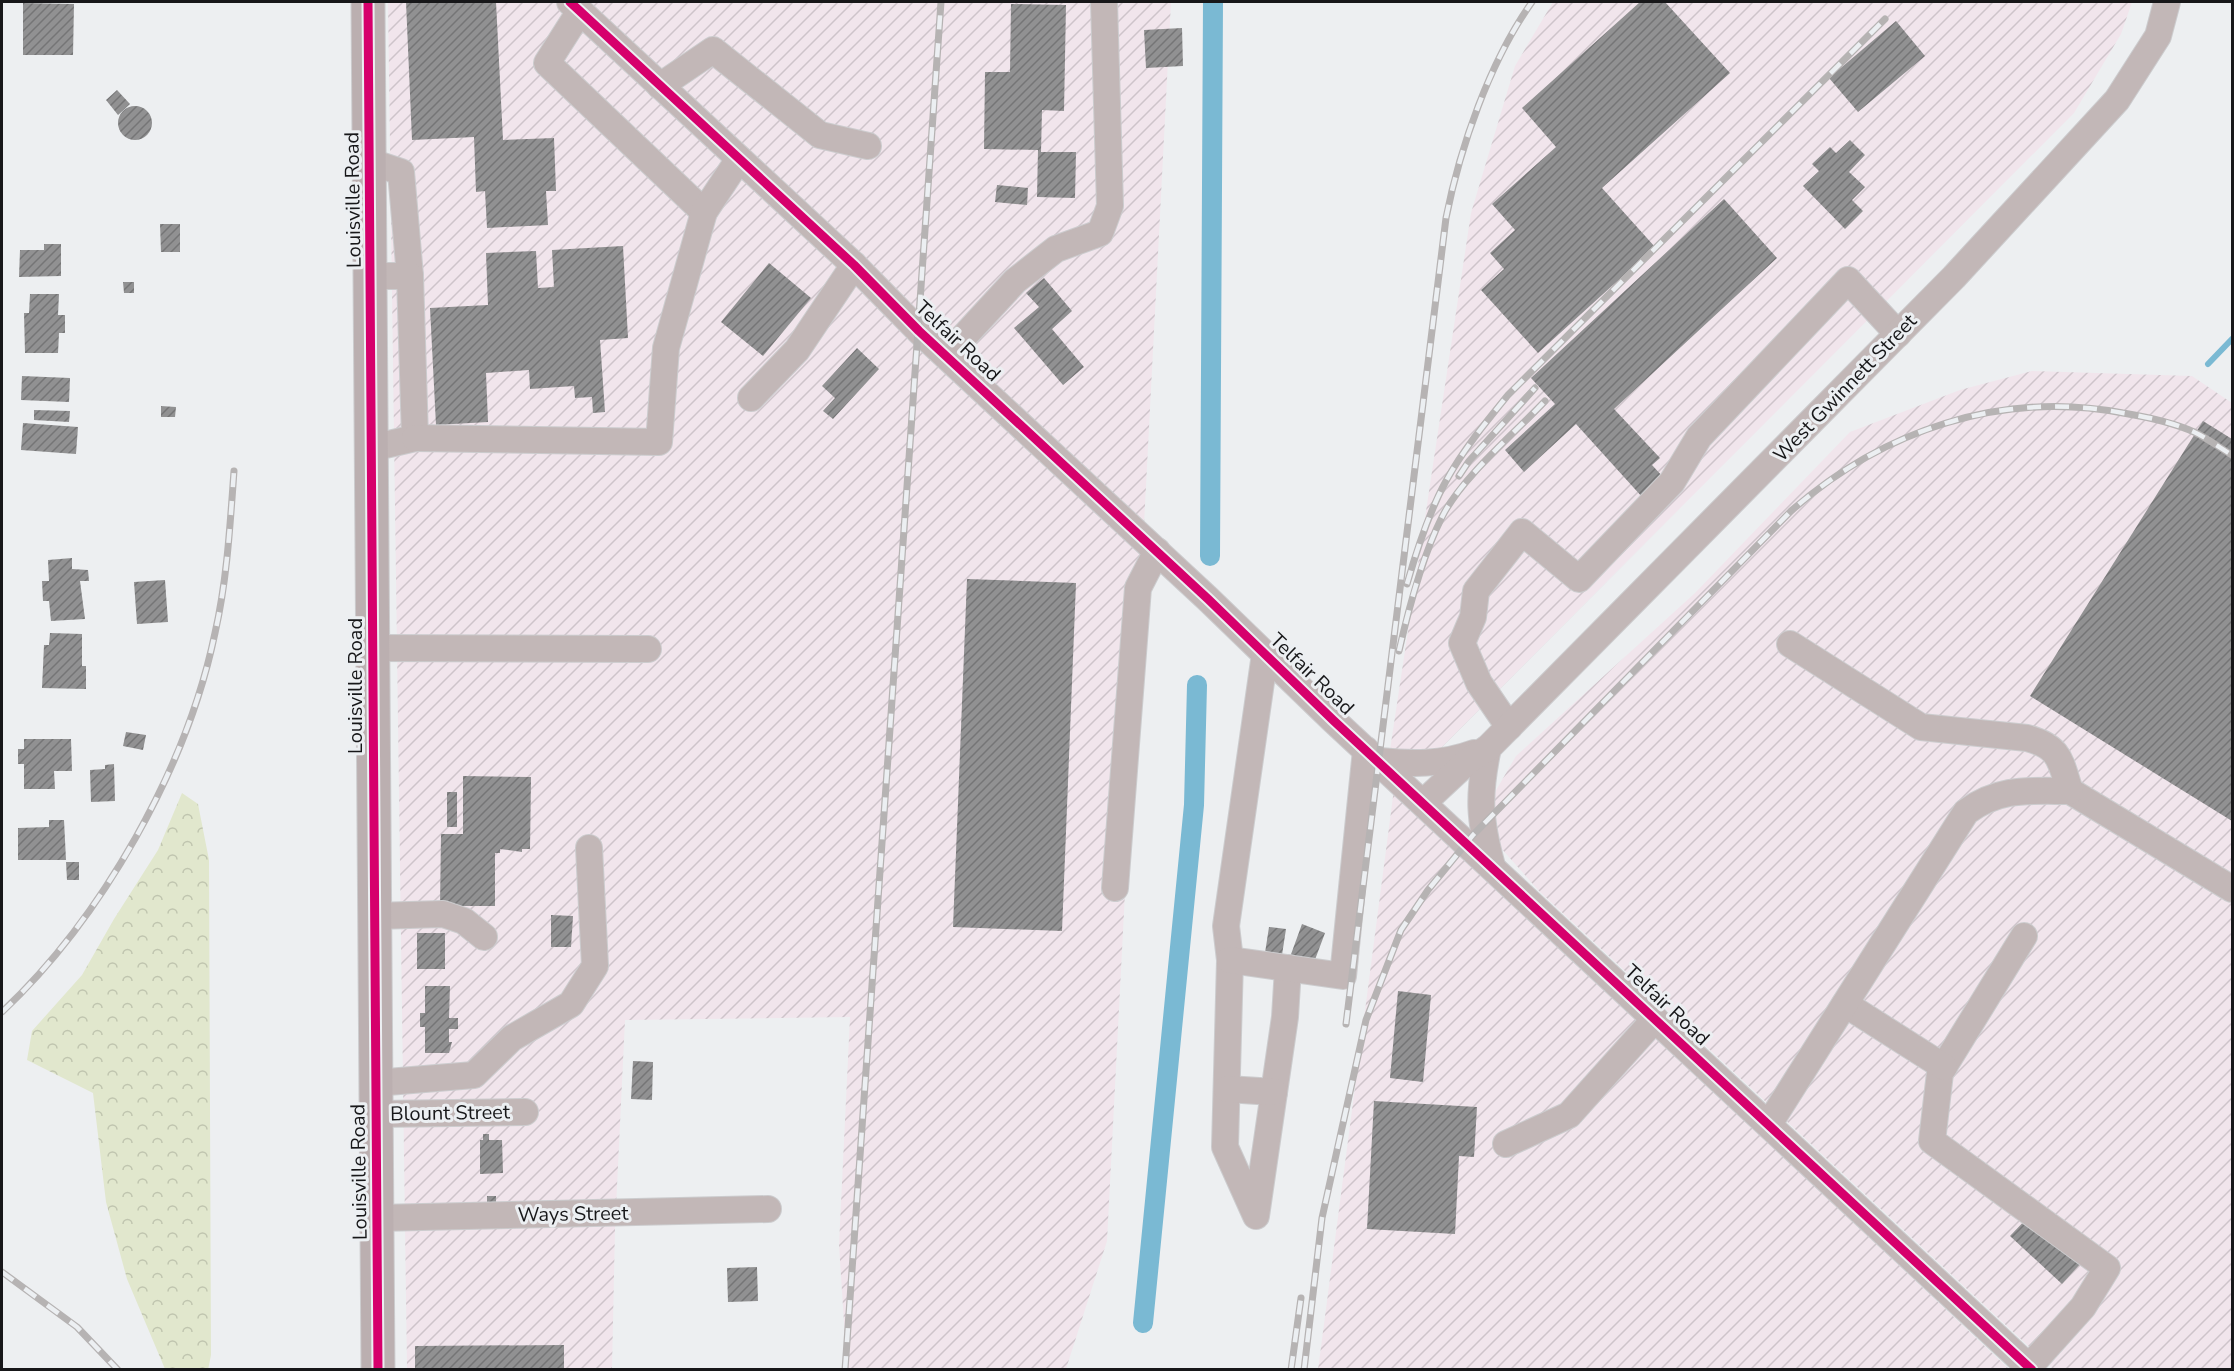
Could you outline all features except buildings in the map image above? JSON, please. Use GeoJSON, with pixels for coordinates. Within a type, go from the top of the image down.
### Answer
{"type":"FeatureCollection","features":[{"type":"Feature","properties":{"kind":"main road","name":"Louisville Road"},"geometry":{"type":"LineString","coordinates":[[368,2],[371,162],[378,1370]]}},
{"type":"Feature","properties":{"kind":"street"},"geometry":{"type":"LineString","coordinates":[[947,355],[1015,281],[1056,249],[1100,233],[1110,206],[1104,2]]}},
{"type":"Feature","properties":{"kind":"street","name":"West Gwinnett Street"},"geometry":{"type":"LineString","coordinates":[[1430,808],[1468,761],[1488,748],[1898,334],[2117,100],[2158,36],[2167,2]]}},
{"type":"Feature","properties":{"kind":"street"},"geometry":{"type":"LineString","coordinates":[[575,6],[547,63],[704,212]]}},
{"type":"Feature","properties":{"kind":"street","name":"Telfair Road"},"geometry":{"type":"LineString","coordinates":[[575,6],[854,265],[919,332],[947,355],[1372,755],[2030,1368]]}},
{"type":"Feature","properties":{"kind":"street"},"geometry":{"type":"LineString","coordinates":[[660,86],[713,50],[820,135],[868,146]]}},
{"type":"Feature","properties":{"kind":"street"},"geometry":{"type":"LineString","coordinates":[[372,448],[415,438],[658,442],[666,348],[704,212],[739,159]]}},
{"type":"Feature","properties":{"kind":"street"},"geometry":{"type":"LineString","coordinates":[[371,162],[401,172],[410,276],[415,438]]}},
{"type":"Feature","properties":{"kind":"street"},"geometry":{"type":"LineString","coordinates":[[751,398],[797,350],[854,265]]}},
{"type":"Feature","properties":{"kind":"street"},"geometry":{"type":"LineString","coordinates":[[371,276],[410,276]]}},
{"type":"Feature","properties":{"kind":"street"},"geometry":{"type":"LineString","coordinates":[[1509,727],[1479,683],[1462,643],[1473,616],[1476,591],[1522,532],[1579,579],[1672,483],[1699,437],[1848,280],[1898,334]]}},
{"type":"Feature","properties":{"kind":"street"},"geometry":{"type":"LineString","coordinates":[[1115,888],[1138,588],[1157,551]]}},
{"type":"Feature","properties":{"kind":"street"},"geometry":{"type":"LineString","coordinates":[[1790,644],[1922,727],[2027,738],[2044,742],[2057,752],[2070,791]]}},
{"type":"Feature","properties":{"kind":"street"},"geometry":{"type":"LineString","coordinates":[[373,648],[648,649]]}},
{"type":"Feature","properties":{"kind":"street"},"geometry":{"type":"LineString","coordinates":[[1265,654],[1226,926],[1230,960],[1225,1147],[1256,1216],[1285,1017],[1288,968]]}},
{"type":"Feature","properties":{"kind":"street"},"geometry":{"type":"LineString","coordinates":[[1230,960],[1343,976],[1372,755],[1410,764],[1434,763],[1462,758],[1488,748]]}},
{"type":"Feature","properties":{"kind":"street"},"geometry":{"type":"LineString","coordinates":[[1488,748],[1480,784],[1480,812],[1492,866]]}},
{"type":"Feature","properties":{"kind":"street"},"geometry":{"type":"LineString","coordinates":[[1769,1124],[1966,812],[1984,799],[2013,791],[2070,791],[2232,889]]}},
{"type":"Feature","properties":{"kind":"street"},"geometry":{"type":"LineString","coordinates":[[376,1099],[474,1075],[512,1038],[571,1004],[595,966],[589,848]]}},
{"type":"Feature","properties":{"kind":"street"},"geometry":{"type":"LineString","coordinates":[[375,916],[442,914],[464,921],[484,938]]}},
{"type":"Feature","properties":{"kind":"street"},"geometry":{"type":"LineString","coordinates":[[2024,936],[1940,1073],[1932,1141],[2107,1268],[2083,1307],[2030,1368]]}},
{"type":"Feature","properties":{"kind":"street"},"geometry":{"type":"LineString","coordinates":[[1845,1004],[1944,1067]]}},
{"type":"Feature","properties":{"kind":"street"},"geometry":{"type":"LineString","coordinates":[[1506,1144],[1569,1115],[1655,1019]]}},
{"type":"Feature","properties":{"kind":"street"},"geometry":{"type":"LineString","coordinates":[[1227,1089],[1274,1092]]}},
{"type":"Feature","properties":{"kind":"street","name":"Blount Street"},"geometry":{"type":"LineString","coordinates":[[376,1099],[525,1112]]}},
{"type":"Feature","properties":{"kind":"street","name":"Ways Street"},"geometry":{"type":"LineString","coordinates":[[378,1218],[768,1209]]}},
{"type":"Feature","properties":{"kind":"shaded area"},"geometry":{"type":"Polygon","coordinates":[[[388,2],[1171,2],[1107,1241],[1066,1369],[847,1369],[839,1245],[850,1017],[625,1020],[615,1228],[612,1369],[407,1369],[388,2]]]}},
{"type":"Feature","properties":{"kind":"shaded area"},"geometry":{"type":"Polygon","coordinates":[[[1553,2],[2132,2],[2121,34],[2074,113],[1432,757],[1390,750],[1471,213],[1515,66],[1553,2]]]}},
{"type":"Feature","properties":{"kind":"shaded area"},"geometry":{"type":"Polygon","coordinates":[[[2032,371],[2192,376],[2232,403],[2232,1369],[2053,1369],[1539,891],[1500,847],[1491,799],[1516,756],[1695,593],[1850,432],[1960,390],[2032,371]]]}},
{"type":"Feature","properties":{"kind":"shaded area"},"geometry":{"type":"Polygon","coordinates":[[[1394,789],[2009,1369],[1318,1370],[1394,789]]]}},
{"type":"Feature","properties":{"kind":"green space"},"geometry":{"type":"Polygon","coordinates":[[[182,793],[198,804],[209,860],[211,1355],[208,1370],[165,1369],[127,1279],[106,1202],[93,1093],[27,1060],[32,1031],[82,975],[158,850],[182,793]]]}},
{"type":"Feature","properties":{"kind":"waterway"},"geometry":{"type":"LineString","coordinates":[[1210,556],[1213,2]]}},
{"type":"Feature","properties":{"kind":"waterway"},"geometry":{"type":"LineString","coordinates":[[2208,364],[2232,339]]}},
{"type":"Feature","properties":{"kind":"waterway"},"geometry":{"type":"LineString","coordinates":[[1143,1323],[1194,805],[1197,685]]}},
{"type":"Feature","properties":{"kind":"railway"},"geometry":{"type":"LineString","coordinates":[[845,1370],[941,2]]}},
{"type":"Feature","properties":{"kind":"railway"},"geometry":{"type":"LineString","coordinates":[[1346,1024],[1446,218],[1459,163],[1478,106],[1503,51],[1532,2]]}},
{"type":"Feature","properties":{"kind":"railway"},"geometry":{"type":"LineString","coordinates":[[1407,584],[1424,531],[1446,481],[1467,447],[1508,395],[1885,19]]}},
{"type":"Feature","properties":{"kind":"railway"},"geometry":{"type":"LineString","coordinates":[[1459,476],[1469,461],[1535,388]]}},
{"type":"Feature","properties":{"kind":"railway"},"geometry":{"type":"LineString","coordinates":[[1399,651],[1422,565],[1442,517],[1462,487],[1489,456],[1545,401]]}},
{"type":"Feature","properties":{"kind":"railway"},"geometry":{"type":"LineString","coordinates":[[1304,1370],[1322,1218],[1366,1020],[1401,930],[1428,890],[1473,835],[1791,511],[1827,483],[1865,458],[1905,438],[1946,423],[1989,413],[2033,407],[2078,407],[2159,420],[2186,428],[2232,455]]}},
{"type":"Feature","properties":{"kind":"railway"},"geometry":{"type":"LineString","coordinates":[[2,1012],[39,974],[74,932],[106,886],[136,838],[162,787],[184,736],[202,684],[219,613],[228,553],[234,471]]}},
{"type":"Feature","properties":{"kind":"railway"},"geometry":{"type":"LineString","coordinates":[[2,1272],[77,1327],[118,1370]]}},
{"type":"Feature","properties":{"kind":"railway"},"geometry":{"type":"LineString","coordinates":[[1291,1370],[1301,1298]]}},
{"type":"Feature","properties":{"kind":"cycle path"},"geometry":{"type":"LineString","coordinates":[[368,2],[378,1370]]}},
{"type":"Feature","properties":{"kind":"cycle path"},"geometry":{"type":"LineString","coordinates":[[570,2],[854,265],[919,331],[1208,599],[1333,720],[2032,1370]]}}]}
